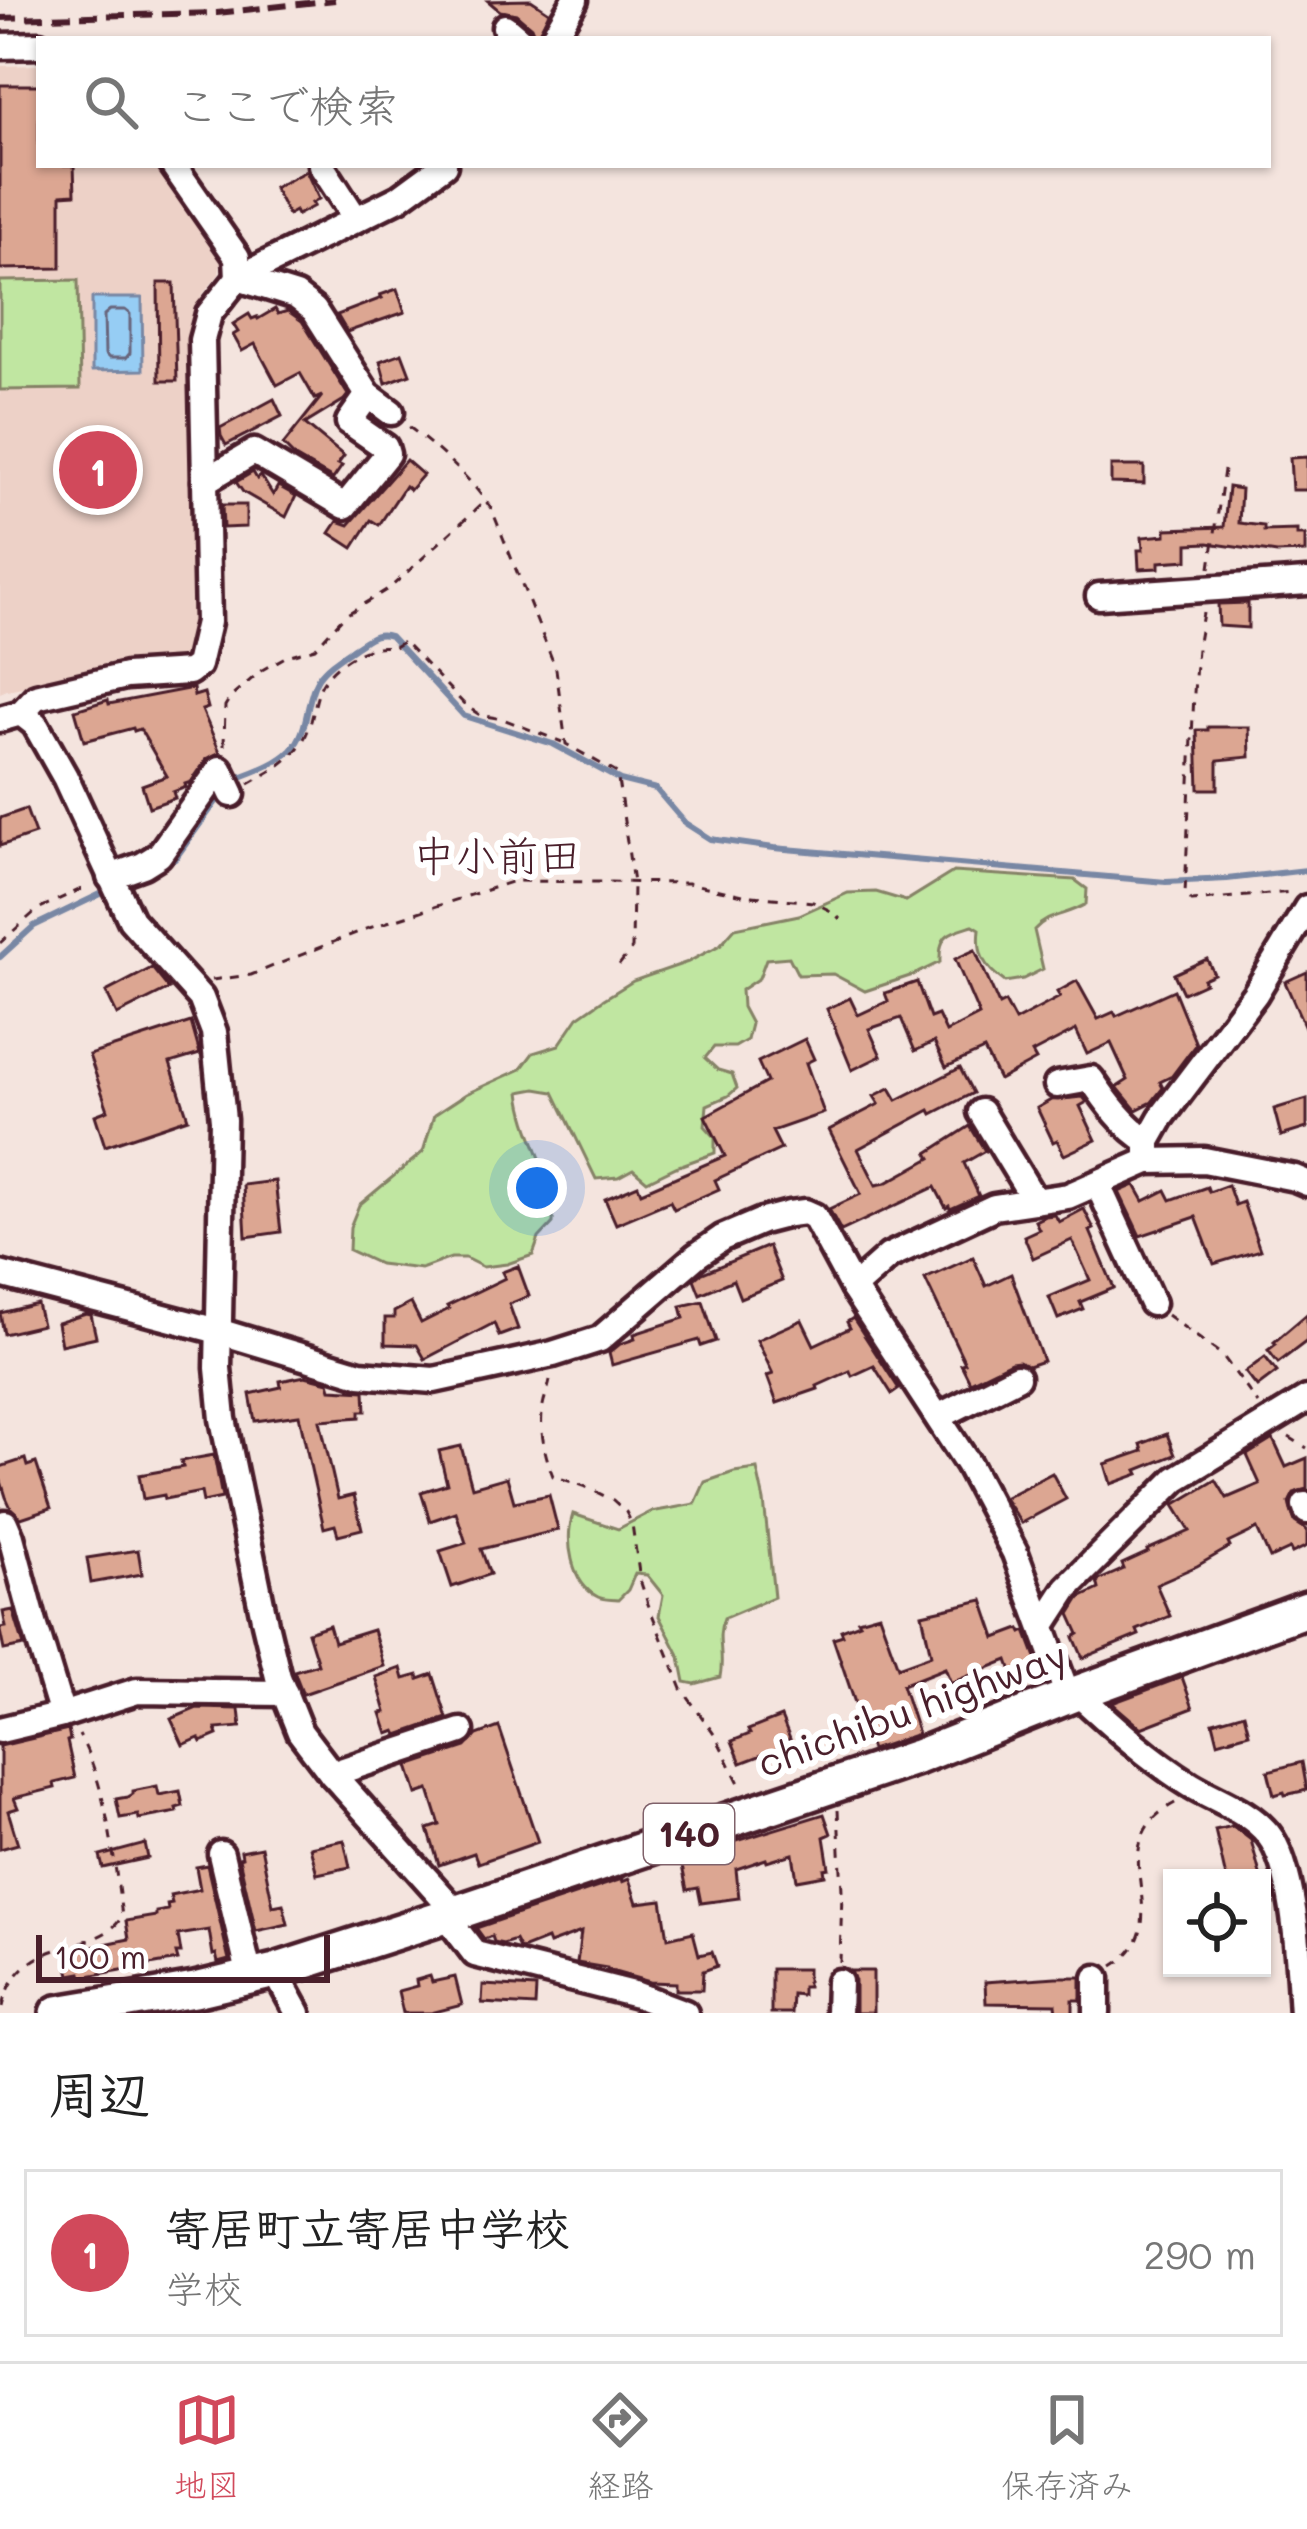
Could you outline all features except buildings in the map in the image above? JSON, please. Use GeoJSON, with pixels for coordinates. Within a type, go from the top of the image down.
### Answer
{"type":"FeatureCollection","features":[{"type":"Feature","properties":{"kind":"highway","name":"chichibu highway"},"geometry":{"type":"LineString","coordinates":[[58,2013],[262,1974],[451,1914],[917,1757],[1073,1694],[1307,1610]]}},
{"type":"Feature","properties":{"kind":"street"},"geometry":{"type":"LineString","coordinates":[[554,36],[575,0]]}},
{"type":"Feature","properties":{"kind":"street"},"geometry":{"type":"LineString","coordinates":[[0,46],[36,45]]}},
{"type":"Feature","properties":{"kind":"street"},"geometry":{"type":"LineString","coordinates":[[175,168],[237,257],[238,278]]}},
{"type":"Feature","properties":{"kind":"street"},"geometry":{"type":"LineString","coordinates":[[324,168],[356,220]]}},
{"type":"Feature","properties":{"kind":"street"},"geometry":{"type":"LineString","coordinates":[[10,716],[35,697],[126,676],[189,672],[198,665],[208,622],[202,340],[209,314],[238,278],[399,198],[433,168]]}},
{"type":"Feature","properties":{"kind":"street"},"geometry":{"type":"LineString","coordinates":[[238,278],[296,296],[314,310],[368,395],[392,412]]}},
{"type":"Feature","properties":{"kind":"street"},"geometry":{"type":"LineString","coordinates":[[205,481],[254,452],[345,506],[387,454],[385,447],[349,422],[368,395]]}},
{"type":"Feature","properties":{"kind":"street"},"geometry":{"type":"LineString","coordinates":[[1099,596],[1307,582]]}},
{"type":"Feature","properties":{"kind":"street"},"geometry":{"type":"LineString","coordinates":[[10,716],[35,724],[65,777],[130,920],[201,998],[214,1032],[223,1120],[218,1331],[223,1419],[265,1623],[300,1732],[451,1914],[476,1954],[637,1995],[685,2013]]}},
{"type":"Feature","properties":{"kind":"street"},"geometry":{"type":"LineString","coordinates":[[110,877],[160,854],[220,769],[232,794]]}},
{"type":"Feature","properties":{"kind":"street"},"geometry":{"type":"LineString","coordinates":[[853,1288],[889,1256],[932,1235],[994,1207],[1068,1196],[1098,1185],[1148,1151],[1161,1118],[1255,994],[1301,900]]}},
{"type":"Feature","properties":{"kind":"street"},"geometry":{"type":"LineString","coordinates":[[1057,1085],[1091,1079],[1148,1151],[1307,1183]]}},
{"type":"Feature","properties":{"kind":"street"},"geometry":{"type":"LineString","coordinates":[[981,1112],[1035,1201]]}},
{"type":"Feature","properties":{"kind":"street"},"geometry":{"type":"LineString","coordinates":[[1098,1185],[1152,1304]]}},
{"type":"Feature","properties":{"kind":"street"},"geometry":{"type":"LineString","coordinates":[[0,1274],[360,1374],[434,1380],[600,1339],[722,1238],[789,1214],[814,1216],[853,1288],[968,1464],[1015,1552],[1073,1694],[1126,1738],[1266,1831],[1279,1852],[1298,1940],[1301,2013]]}},
{"type":"Feature","properties":{"kind":"street"},"geometry":{"type":"LineString","coordinates":[[938,1418],[1017,1377]]}},
{"type":"Feature","properties":{"kind":"street"},"geometry":{"type":"LineString","coordinates":[[1042,1625],[1067,1588],[1176,1479],[1307,1399]]}},
{"type":"Feature","properties":{"kind":"street"},"geometry":{"type":"LineString","coordinates":[[2,1520],[64,1714]]}},
{"type":"Feature","properties":{"kind":"street"},"geometry":{"type":"LineString","coordinates":[[0,1730],[137,1690],[285,1693]]}},
{"type":"Feature","properties":{"kind":"street"},"geometry":{"type":"LineString","coordinates":[[332,1774],[461,1731]]}},
{"type":"Feature","properties":{"kind":"street"},"geometry":{"type":"LineString","coordinates":[[221,1854],[262,1974],[298,2013]]}},
{"type":"Feature","properties":{"kind":"street"},"geometry":{"type":"LineString","coordinates":[[1097,1978],[1097,2013]]}},
{"type":"Feature","properties":{"kind":"street"},"geometry":{"type":"LineString","coordinates":[[838,2013],[839,1982]]}},
{"type":"Feature","properties":{"kind":"path"},"geometry":{"type":"LineString","coordinates":[[392,412],[434,446],[492,510],[556,669],[566,744]]}},
{"type":"Feature","properties":{"kind":"path"},"geometry":{"type":"LineString","coordinates":[[1225,463],[1197,647],[1185,894],[1191,901],[1283,892],[1301,900]]}},
{"type":"Feature","properties":{"kind":"path"},"geometry":{"type":"LineString","coordinates":[[220,769],[225,706],[230,698],[262,670],[315,647],[344,616],[392,587],[485,501]]}},
{"type":"Feature","properties":{"kind":"path"},"geometry":{"type":"LineString","coordinates":[[232,794],[291,756],[305,738],[322,684],[332,672],[366,648],[380,643],[392,647],[404,641],[481,716],[548,734],[617,773],[633,883],[632,948],[619,965]]}},
{"type":"Feature","properties":{"kind":"path"},"geometry":{"type":"LineString","coordinates":[[0,943],[38,909],[110,877]]}},
{"type":"Feature","properties":{"kind":"path"},"geometry":{"type":"LineString","coordinates":[[185,979],[251,975],[366,929],[514,881],[688,883],[813,902],[840,920]]}},
{"type":"Feature","properties":{"kind":"path"},"geometry":{"type":"LineString","coordinates":[[1152,1304],[1222,1355],[1272,1423]]}},
{"type":"Feature","properties":{"kind":"path"},"geometry":{"type":"LineString","coordinates":[[553,1354],[542,1426],[544,1455],[553,1476],[613,1500],[626,1512],[640,1580],[674,1670],[724,1751],[752,1813]]}},
{"type":"Feature","properties":{"kind":"path"},"geometry":{"type":"LineString","coordinates":[[3,2007],[8,1986],[34,1960],[107,1932],[122,1916],[94,1772],[87,1749],[64,1714]]}},
{"type":"Feature","properties":{"kind":"path"},"geometry":{"type":"LineString","coordinates":[[837,1784],[842,1892],[839,1982]]}},
{"type":"Feature","properties":{"kind":"path"},"geometry":{"type":"LineString","coordinates":[[1097,1978],[1129,1956],[1143,1929],[1137,1854],[1142,1834],[1164,1808],[1200,1790]]}},
{"type":"Feature","properties":{"kind":"shaded area"},"geometry":{"type":"Polygon","coordinates":[[[36,65],[36,168],[160,168],[216,242],[221,262],[219,274],[194,315],[199,624],[193,654],[185,663],[127,666],[0,693],[0,66],[36,65]]]}},
{"type":"Feature","properties":{"kind":"green space"},"geometry":{"type":"Polygon","coordinates":[[[78,280],[80,389],[0,390],[0,281],[78,280]]]}},
{"type":"Feature","properties":{"kind":"green space"},"geometry":{"type":"Polygon","coordinates":[[[953,872],[1075,880],[1087,889],[1086,904],[1034,930],[1043,969],[1023,979],[1005,982],[992,971],[981,953],[980,929],[973,925],[947,936],[940,962],[865,991],[833,974],[798,975],[789,957],[766,959],[759,978],[741,990],[742,1007],[751,1024],[747,1040],[735,1047],[714,1047],[705,1058],[718,1070],[732,1074],[737,1088],[707,1105],[705,1126],[715,1137],[715,1153],[647,1181],[633,1169],[618,1177],[596,1179],[554,1092],[520,1092],[553,1205],[553,1223],[539,1238],[533,1255],[483,1267],[465,1258],[451,1258],[421,1269],[379,1264],[349,1250],[350,1227],[359,1205],[423,1152],[434,1115],[466,1094],[521,1069],[533,1053],[559,1045],[578,1017],[604,999],[633,981],[720,945],[735,928],[799,915],[848,893],[876,892],[906,901],[953,872]]]}},
{"type":"Feature","properties":{"kind":"green space"},"geometry":{"type":"Polygon","coordinates":[[[757,1469],[774,1597],[724,1618],[720,1677],[685,1682],[680,1657],[659,1616],[663,1595],[647,1575],[635,1574],[618,1600],[598,1597],[581,1582],[570,1548],[573,1514],[618,1529],[651,1512],[695,1504],[705,1482],[757,1469]]]}},
{"type":"Feature","properties":{"kind":"water"},"geometry":{"type":"Polygon","coordinates":[[[92,298],[142,298],[143,370],[92,371],[92,298]]]}},
{"type":"Feature","properties":{"kind":"waterway"},"geometry":{"type":"LineString","coordinates":[[231,781],[285,756],[297,742],[322,673],[368,639],[385,635],[464,716],[553,744],[620,780],[656,789],[685,823],[710,839],[1166,882],[1307,870]]}},
{"type":"Feature","properties":{"kind":"waterway"},"geometry":{"type":"LineString","coordinates":[[164,864],[175,859],[223,792]]}},
{"type":"Feature","properties":{"kind":"waterway"},"geometry":{"type":"LineString","coordinates":[[0,957],[34,926],[109,890]]}},
{"type":"Feature","properties":{"kind":"railway"},"geometry":{"type":"LineString","coordinates":[[0,18],[217,13],[335,0]]}},
{"type":"Feature","properties":{"kind":"place","name":"寄居町立寄居中学校"},"geometry":{"type":"Point","coordinates":[98,470]}},
{"type":"Feature","properties":{"kind":"district","name":"中小前田"},"geometry":{"type":"Point","coordinates":[497,856]}}]}
